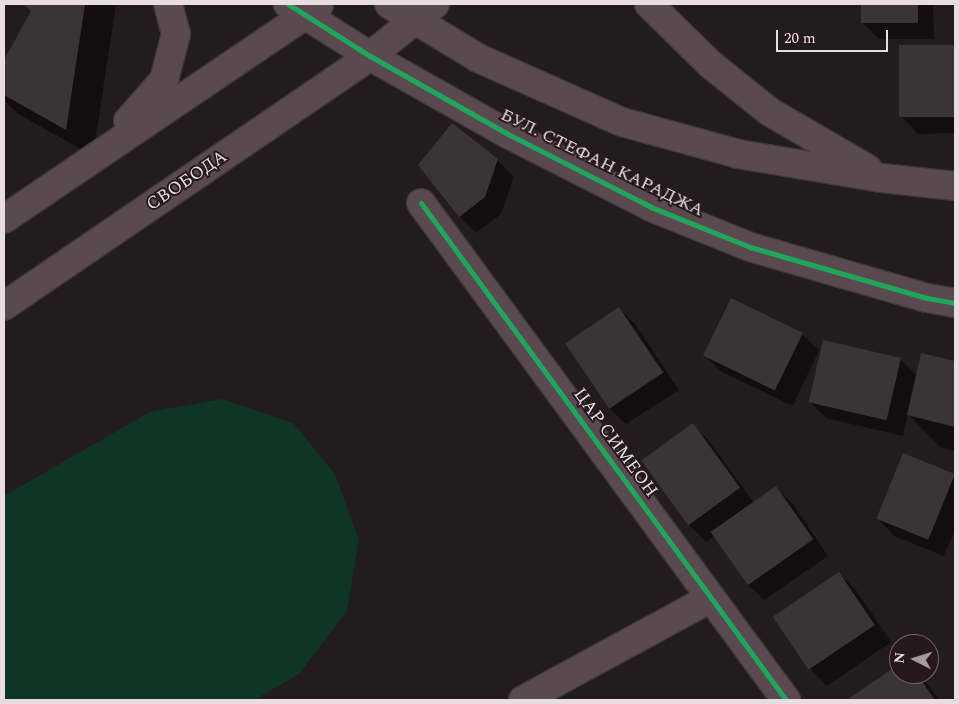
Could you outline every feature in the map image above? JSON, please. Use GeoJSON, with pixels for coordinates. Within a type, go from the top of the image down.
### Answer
{"type":"FeatureCollection","features":[{"type":"Feature","properties":{"kind":"street"},"geometry":{"type":"LineString","coordinates":[[104,149],[164,80],[176,34],[168,4]]}},
{"type":"Feature","properties":{"kind":"street"},"geometry":{"type":"LineString","coordinates":[[389,4],[425,12],[478,58],[622,122],[738,154],[882,178],[955,186]]}},
{"type":"Feature","properties":{"kind":"street"},"geometry":{"type":"LineString","coordinates":[[649,4],[710,64],[770,112],[882,178]]}},
{"type":"Feature","properties":{"kind":"street"},"geometry":{"type":"LineString","coordinates":[[4,218],[305,8]]}},
{"type":"Feature","properties":{"kind":"street","name":"БУЛ. СТЕФАН КАРАДЖА"},"geometry":{"type":"LineString","coordinates":[[305,8],[370,56],[508,134],[651,206],[750,247],[927,298],[955,303]]}},
{"type":"Feature","properties":{"kind":"street","name":"СВОБОДА"},"geometry":{"type":"LineString","coordinates":[[4,306],[370,56],[425,12]]}},
{"type":"Feature","properties":{"kind":"street","name":"ЦАР СИМЕОН"},"geometry":{"type":"LineString","coordinates":[[421,203],[786,700]]}},
{"type":"Feature","properties":{"kind":"street"},"geometry":{"type":"LineString","coordinates":[[523,700],[711,598]]}},
{"type":"Feature","properties":{"kind":"green space"},"geometry":{"type":"Polygon","coordinates":[[[222,399],[293,423],[335,474],[359,540],[347,611],[299,674],[254,700],[4,700],[4,496],[150,412],[222,399]]]}},
{"type":"Feature","properties":{"kind":"building"},"geometry":{"type":"Polygon","coordinates":[[[23,4],[85,4],[66,130],[4,95],[4,60],[31,11],[23,4]]]}},
{"type":"Feature","properties":{"kind":"building"},"geometry":{"type":"Polygon","coordinates":[[[861,4],[918,4],[918,23],[861,23],[861,4]]]}},
{"type":"Feature","properties":{"kind":"building"},"geometry":{"type":"Polygon","coordinates":[[[899,45],[955,45],[955,117],[899,117],[899,45]]]}},
{"type":"Feature","properties":{"kind":"building"},"geometry":{"type":"Polygon","coordinates":[[[452,123],[498,159],[485,197],[459,217],[418,165],[452,123]]]}},
{"type":"Feature","properties":{"kind":"building"},"geometry":{"type":"Polygon","coordinates":[[[731,298],[803,333],[775,391],[703,356],[731,298]]]}},
{"type":"Feature","properties":{"kind":"building"},"geometry":{"type":"Polygon","coordinates":[[[619,307],[663,372],[609,409],[565,343],[619,307]]]}},
{"type":"Feature","properties":{"kind":"building"},"geometry":{"type":"Polygon","coordinates":[[[823,340],[901,358],[887,420],[809,402],[823,340]]]}},
{"type":"Feature","properties":{"kind":"building"},"geometry":{"type":"Polygon","coordinates":[[[921,353],[955,361],[955,427],[907,415],[921,353]]]}},
{"type":"Feature","properties":{"kind":"building"},"geometry":{"type":"Polygon","coordinates":[[[693,423],[740,488],[688,525],[641,461],[693,423]]]}},
{"type":"Feature","properties":{"kind":"building"},"geometry":{"type":"Polygon","coordinates":[[[903,453],[955,474],[928,540],[876,519],[903,453]]]}},
{"type":"Feature","properties":{"kind":"building"},"geometry":{"type":"Polygon","coordinates":[[[776,486],[813,539],[748,585],[710,532],[776,486]]]}},
{"type":"Feature","properties":{"kind":"building"},"geometry":{"type":"Polygon","coordinates":[[[839,572],[875,625],[808,670],[773,617],[839,572]]]}},
{"type":"Feature","properties":{"kind":"building"},"geometry":{"type":"Polygon","coordinates":[[[889,671],[889,684],[924,684],[935,700],[847,700],[889,671]]]}},
{"type":"Feature","properties":{"kind":"cycle path"},"geometry":{"type":"LineString","coordinates":[[288,4],[370,56],[508,134],[651,207],[750,247],[927,298],[955,303]]}},
{"type":"Feature","properties":{"kind":"cycle path"},"geometry":{"type":"LineString","coordinates":[[421,203],[786,700]]}}]}
